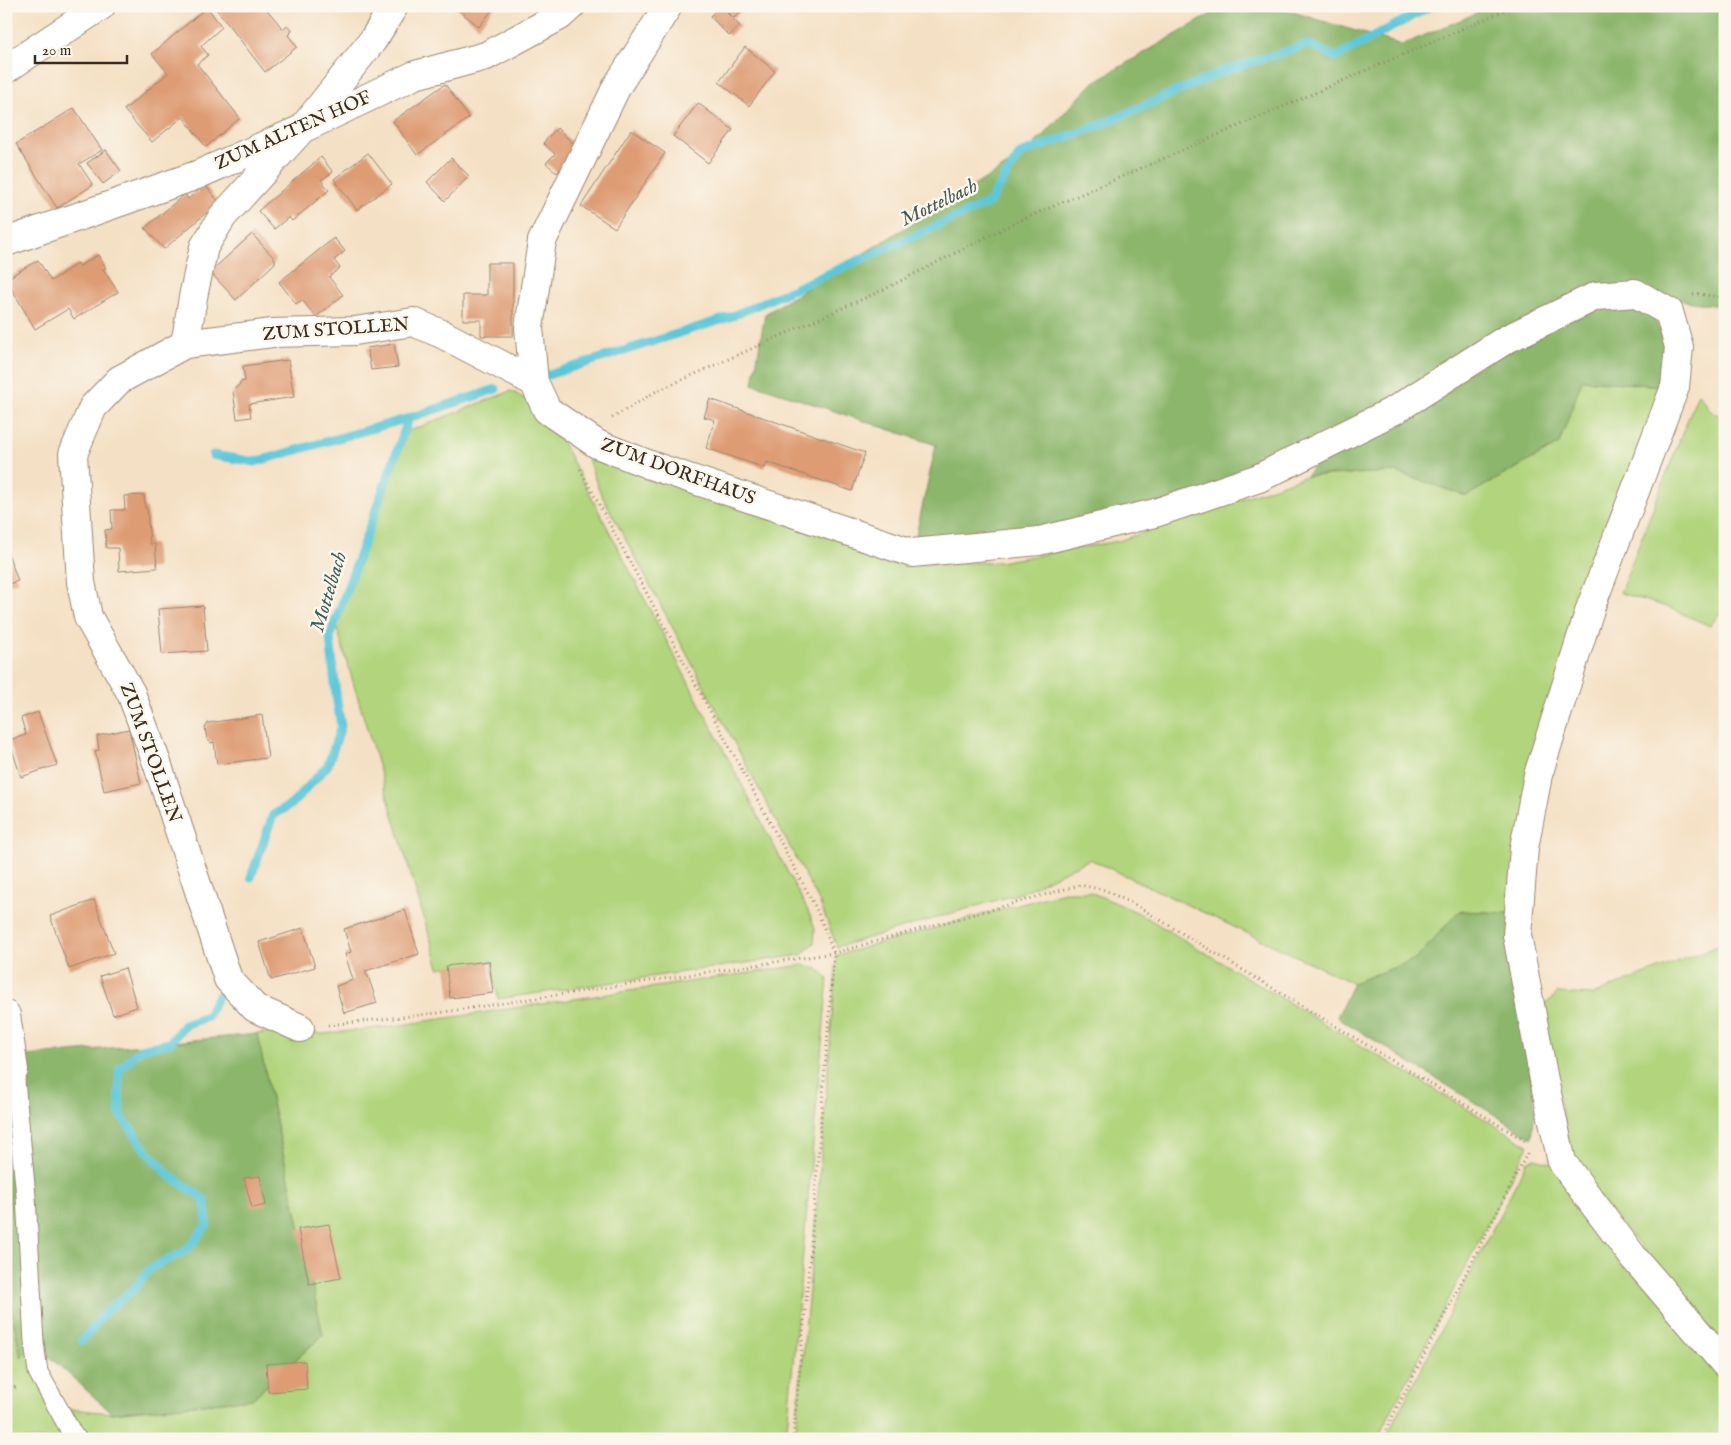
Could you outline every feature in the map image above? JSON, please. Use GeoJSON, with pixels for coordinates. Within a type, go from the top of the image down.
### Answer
{"type":"FeatureCollection","features":[{"type":"Feature","properties":{"kind":"street"},"geometry":{"type":"LineString","coordinates":[[6,69],[101,6]]}},
{"type":"Feature","properties":{"kind":"street"},"geometry":{"type":"LineString","coordinates":[[186,344],[194,292],[204,247],[223,216],[302,129],[373,40],[394,6]]}},
{"type":"Feature","properties":{"kind":"street","name":"ZUM ALTEN HOF"},"geometry":{"type":"LineString","coordinates":[[6,242],[197,175],[302,129],[415,75],[486,56],[560,16],[571,6]]}},
{"type":"Feature","properties":{"kind":"street","name":"ZUM DORFHAUS"},"geometry":{"type":"LineString","coordinates":[[668,6],[617,86],[542,241],[529,328],[534,382],[547,410],[597,444],[650,465],[912,552],[1039,541],[1155,513],[1259,478],[1396,410],[1505,340],[1596,296],[1636,293],[1669,312],[1679,347],[1675,387],[1590,606],[1538,775],[1524,848],[1517,936],[1544,1080],[1562,1162],[1634,1258],[1725,1364]]}},
{"type":"Feature","properties":{"kind":"street","name":"ZUM STOLLEN"},"geometry":{"type":"LineString","coordinates":[[300,1028],[255,1008],[228,980],[157,763],[131,693],[88,616],[81,582],[73,454],[93,407],[119,380],[186,344],[272,333],[355,331],[412,322],[442,334],[534,382]]}},
{"type":"Feature","properties":{"kind":"street"},"geometry":{"type":"LineString","coordinates":[[6,1015],[14,1070]]}},
{"type":"Feature","properties":{"kind":"lane"},"geometry":{"type":"LineString","coordinates":[[14,1070],[26,1196],[34,1342],[38,1372],[74,1437],[77,1439]]}},
{"type":"Feature","properties":{"kind":"path"},"geometry":{"type":"LineString","coordinates":[[793,1439],[811,1246],[834,953],[816,908],[571,453],[582,435],[655,392],[885,289],[1010,225],[1514,6]]}},
{"type":"Feature","properties":{"kind":"path"},"geometry":{"type":"LineString","coordinates":[[300,1028],[438,1013],[834,953],[1080,885],[1105,890],[1137,906],[1532,1144],[1381,1439]]}},
{"type":"Feature","properties":{"kind":"green space"},"geometry":{"type":"Polygon","coordinates":[[[1225,6],[1273,6],[1402,45],[1493,6],[1725,6],[1725,307],[1635,293],[1596,296],[1395,410],[1155,513],[912,553],[936,445],[753,384],[765,314],[1024,155],[1094,82],[1225,6]]]}},
{"type":"Feature","properties":{"kind":"green space"},"geometry":{"type":"Polygon","coordinates":[[[1625,307],[1651,315],[1664,335],[1668,362],[1664,386],[1582,380],[1559,444],[1466,496],[1396,472],[1306,476],[1328,449],[1562,321],[1606,308],[1625,307]]]}},
{"type":"Feature","properties":{"kind":"green space"},"geometry":{"type":"Polygon","coordinates":[[[1581,379],[1664,386],[1509,913],[1459,911],[1417,959],[1353,983],[1090,859],[1021,893],[837,947],[820,903],[599,490],[588,459],[684,486],[924,564],[999,562],[1119,541],[1306,476],[1396,472],[1466,496],[1559,444],[1581,379]]]}},
{"type":"Feature","properties":{"kind":"green space"},"geometry":{"type":"Polygon","coordinates":[[[511,391],[529,401],[563,443],[809,913],[815,929],[814,943],[801,955],[498,999],[491,961],[439,968],[335,622],[404,433],[511,391]]]}},
{"type":"Feature","properties":{"kind":"green space"},"geometry":{"type":"Polygon","coordinates":[[[1698,393],[1711,411],[1725,419],[1725,606],[1710,626],[1667,607],[1620,593],[1698,393]]]}},
{"type":"Feature","properties":{"kind":"green space"},"geometry":{"type":"Polygon","coordinates":[[[1065,892],[1090,892],[1137,912],[1528,1145],[1377,1439],[795,1439],[819,1182],[837,955],[1065,892]]]}},
{"type":"Feature","properties":{"kind":"green space"},"geometry":{"type":"Polygon","coordinates":[[[1459,911],[1509,913],[1535,1110],[1532,1138],[1337,1017],[1353,983],[1416,959],[1459,911]]]}},
{"type":"Feature","properties":{"kind":"green space"},"geometry":{"type":"Polygon","coordinates":[[[1725,943],[1725,1346],[1595,1193],[1569,1147],[1540,1009],[1558,993],[1592,995],[1725,943]]]}},
{"type":"Feature","properties":{"kind":"green space"},"geometry":{"type":"Polygon","coordinates":[[[803,965],[817,968],[828,978],[786,1439],[92,1439],[85,1433],[69,1409],[112,1413],[252,1399],[323,1335],[257,1034],[292,1030],[323,1034],[387,1027],[803,965]]]}},
{"type":"Feature","properties":{"kind":"green space"},"geometry":{"type":"Polygon","coordinates":[[[257,1034],[323,1335],[252,1399],[112,1413],[34,1343],[21,1357],[6,1286],[6,1058],[257,1034]]]}},
{"type":"Feature","properties":{"kind":"green space"},"geometry":{"type":"Polygon","coordinates":[[[1535,1158],[1551,1163],[1725,1377],[1725,1439],[1385,1439],[1527,1162],[1535,1158]]]}},
{"type":"Feature","properties":{"kind":"green space"},"geometry":{"type":"Polygon","coordinates":[[[6,1286],[21,1356],[34,1342],[77,1439],[6,1439],[6,1394],[14,1388],[6,1393],[6,1286]]]}},
{"type":"Feature","properties":{"kind":"building"},"geometry":{"type":"Polygon","coordinates":[[[214,6],[264,6],[283,29],[287,25],[292,31],[288,35],[297,47],[265,72],[214,6]]]}},
{"type":"Feature","properties":{"kind":"building"},"geometry":{"type":"Polygon","coordinates":[[[454,6],[495,6],[479,27],[454,6]]]}},
{"type":"Feature","properties":{"kind":"building"},"geometry":{"type":"Polygon","coordinates":[[[721,6],[746,6],[734,18],[726,12],[740,26],[729,36],[710,16],[721,6]]]}},
{"type":"Feature","properties":{"kind":"building"},"geometry":{"type":"Polygon","coordinates":[[[207,7],[222,27],[201,46],[208,55],[197,64],[240,118],[206,147],[183,117],[152,142],[124,110],[168,73],[152,54],[207,7]]]}},
{"type":"Feature","properties":{"kind":"building"},"geometry":{"type":"Polygon","coordinates":[[[745,47],[775,71],[749,106],[719,82],[745,47]]]}},
{"type":"Feature","properties":{"kind":"building"},"geometry":{"type":"Polygon","coordinates":[[[445,84],[469,118],[417,155],[393,121],[445,84]]]}},
{"type":"Feature","properties":{"kind":"building"},"geometry":{"type":"Polygon","coordinates":[[[698,103],[733,130],[708,163],[673,136],[698,103]]]}},
{"type":"Feature","properties":{"kind":"building"},"geometry":{"type":"Polygon","coordinates":[[[74,108],[102,150],[79,164],[93,185],[57,208],[16,144],[74,108]]]}},
{"type":"Feature","properties":{"kind":"building"},"geometry":{"type":"Polygon","coordinates":[[[557,128],[578,148],[557,173],[546,163],[555,154],[543,143],[557,128]]]}},
{"type":"Feature","properties":{"kind":"building"},"geometry":{"type":"Polygon","coordinates":[[[631,130],[665,153],[615,228],[581,206],[631,130]]]}},
{"type":"Feature","properties":{"kind":"building"},"geometry":{"type":"Polygon","coordinates":[[[106,150],[121,171],[103,184],[87,163],[106,150]]]}},
{"type":"Feature","properties":{"kind":"building"},"geometry":{"type":"Polygon","coordinates":[[[368,153],[392,184],[357,210],[334,179],[368,153]]]}},
{"type":"Feature","properties":{"kind":"building"},"geometry":{"type":"Polygon","coordinates":[[[321,157],[333,172],[321,180],[329,190],[292,221],[289,217],[274,229],[258,211],[321,157]]]}},
{"type":"Feature","properties":{"kind":"building"},"geometry":{"type":"Polygon","coordinates":[[[451,158],[469,176],[445,201],[427,182],[451,158]]]}},
{"type":"Feature","properties":{"kind":"building"},"geometry":{"type":"Polygon","coordinates":[[[205,185],[219,202],[164,249],[145,228],[185,194],[188,199],[205,185]]]}},
{"type":"Feature","properties":{"kind":"building"},"geometry":{"type":"Polygon","coordinates":[[[252,234],[275,259],[275,263],[236,300],[210,272],[252,234]]]}},
{"type":"Feature","properties":{"kind":"building"},"geometry":{"type":"Polygon","coordinates":[[[334,238],[345,251],[334,260],[340,268],[329,277],[343,295],[316,317],[302,300],[296,304],[279,282],[334,238]]]}},
{"type":"Feature","properties":{"kind":"building"},"geometry":{"type":"Polygon","coordinates":[[[98,255],[106,268],[103,269],[118,292],[74,319],[68,309],[35,329],[6,279],[38,260],[51,281],[78,263],[80,266],[98,255]]]}},
{"type":"Feature","properties":{"kind":"building"},"geometry":{"type":"Polygon","coordinates":[[[487,263],[513,263],[513,336],[481,336],[481,320],[463,320],[463,295],[487,295],[487,263]]]}},
{"type":"Feature","properties":{"kind":"building"},"geometry":{"type":"Polygon","coordinates":[[[394,344],[398,367],[371,370],[367,348],[394,344]]]}},
{"type":"Feature","properties":{"kind":"building"},"geometry":{"type":"Polygon","coordinates":[[[288,360],[294,397],[249,404],[251,417],[237,419],[233,391],[240,382],[245,381],[243,366],[288,360]]]}},
{"type":"Feature","properties":{"kind":"building"},"geometry":{"type":"Polygon","coordinates":[[[710,399],[865,453],[852,491],[767,462],[765,468],[706,448],[715,420],[704,417],[710,399]]]}},
{"type":"Feature","properties":{"kind":"building"},"geometry":{"type":"Polygon","coordinates":[[[144,495],[150,544],[155,544],[157,568],[119,571],[118,548],[106,548],[105,530],[112,529],[111,510],[125,510],[124,496],[144,495]]]}},
{"type":"Feature","properties":{"kind":"building"},"geometry":{"type":"Polygon","coordinates":[[[6,548],[18,581],[6,585],[6,548]]]}},
{"type":"Feature","properties":{"kind":"building"},"geometry":{"type":"Polygon","coordinates":[[[203,606],[207,651],[162,654],[158,609],[203,606]]]}},
{"type":"Feature","properties":{"kind":"building"},"geometry":{"type":"Polygon","coordinates":[[[38,712],[57,765],[21,777],[9,740],[26,735],[21,718],[38,712]]]}},
{"type":"Feature","properties":{"kind":"building"},"geometry":{"type":"Polygon","coordinates":[[[262,715],[268,758],[217,764],[214,742],[211,743],[207,739],[205,728],[208,723],[262,715]]]}},
{"type":"Feature","properties":{"kind":"building"},"geometry":{"type":"Polygon","coordinates":[[[129,729],[141,783],[104,791],[95,751],[99,750],[97,736],[129,729]]]}},
{"type":"Feature","properties":{"kind":"building"},"geometry":{"type":"Polygon","coordinates":[[[94,900],[114,953],[69,969],[50,916],[94,900]]]}},
{"type":"Feature","properties":{"kind":"building"},"geometry":{"type":"Polygon","coordinates":[[[405,910],[419,954],[365,971],[377,1003],[344,1013],[336,986],[353,980],[345,954],[351,952],[344,929],[405,910]]]}},
{"type":"Feature","properties":{"kind":"building"},"geometry":{"type":"Polygon","coordinates":[[[303,928],[315,967],[271,980],[259,942],[303,928]]]}},
{"type":"Feature","properties":{"kind":"building"},"geometry":{"type":"Polygon","coordinates":[[[489,961],[493,993],[450,998],[446,966],[489,961]]]}},
{"type":"Feature","properties":{"kind":"building"},"geometry":{"type":"Polygon","coordinates":[[[125,968],[137,1007],[113,1015],[100,976],[125,968]]]}},
{"type":"Feature","properties":{"kind":"building"},"geometry":{"type":"Polygon","coordinates":[[[260,1176],[266,1205],[252,1208],[244,1178],[260,1176]]]}},
{"type":"Feature","properties":{"kind":"building"},"geometry":{"type":"Polygon","coordinates":[[[329,1224],[341,1278],[309,1284],[298,1229],[329,1224]]]}},
{"type":"Feature","properties":{"kind":"building"},"geometry":{"type":"Polygon","coordinates":[[[305,1361],[307,1389],[268,1392],[266,1364],[305,1361]]]}},
{"type":"Feature","properties":{"kind":"waterway","name":"Mottelbach"},"geometry":{"type":"LineString","coordinates":[[548,375],[730,317],[989,203],[1020,154],[1100,125],[1224,71],[1308,44],[1336,57],[1431,6]]}},
{"type":"Feature","properties":{"kind":"waterway","name":"Mottelbach"},"geometry":{"type":"LineString","coordinates":[[251,877],[273,815],[292,804],[328,765],[341,726],[330,636],[409,418],[496,389]]}},
{"type":"Feature","properties":{"kind":"waterway"},"geometry":{"type":"LineString","coordinates":[[213,455],[255,462],[409,418]]}},
{"type":"Feature","properties":{"kind":"waterway"},"geometry":{"type":"LineString","coordinates":[[82,1341],[107,1310],[132,1291],[151,1268],[187,1250],[207,1225],[205,1200],[169,1175],[145,1149],[120,1114],[119,1070],[141,1049],[170,1043],[184,1025],[207,1017],[218,996]]}}]}
